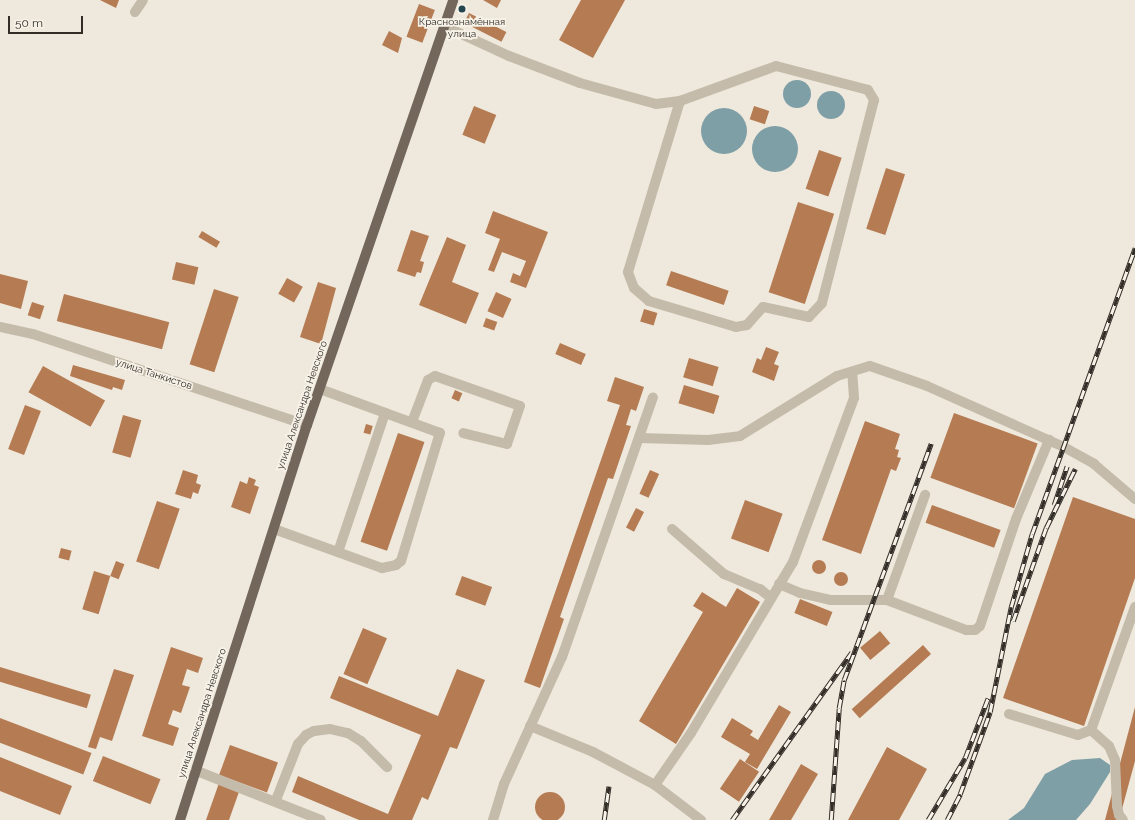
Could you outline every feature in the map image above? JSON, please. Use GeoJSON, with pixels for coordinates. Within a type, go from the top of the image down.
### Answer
{"type":"FeatureCollection","features":[{"type":"Feature","properties":{"kind":"main road","name":"улица Александра Невского"},"geometry":{"type":"LineString","coordinates":[[180,820],[307,425],[454,0]]}},
{"type":"Feature","properties":{"kind":"street"},"geometry":{"type":"LineString","coordinates":[[135,12],[143,0]]}},
{"type":"Feature","properties":{"kind":"street"},"geometry":{"type":"LineString","coordinates":[[444,26],[580,83],[656,104],[680,101],[776,66],[863,88],[872,95],[874,100],[822,303],[810,318],[763,307],[747,325],[736,328],[649,301],[634,288],[628,272],[680,101]]}},
{"type":"Feature","properties":{"kind":"street","name":"улица Танкистов"},"geometry":{"type":"LineString","coordinates":[[0,328],[33,334],[307,425]]}},
{"type":"Feature","properties":{"kind":"street"},"geometry":{"type":"LineString","coordinates":[[639,438],[708,440],[740,436],[838,376],[870,366],[927,386],[1049,440],[1094,464],[1135,499]]}},
{"type":"Feature","properties":{"kind":"street"},"geometry":{"type":"LineString","coordinates":[[655,785],[691,732],[793,562],[854,398],[852,372]]}},
{"type":"Feature","properties":{"kind":"street"},"geometry":{"type":"LineString","coordinates":[[412,422],[428,380],[435,376],[520,406],[507,444],[463,433]]}},
{"type":"Feature","properties":{"kind":"street"},"geometry":{"type":"LineString","coordinates":[[274,529],[382,568],[396,565],[401,561],[440,437],[437,430],[320,389]]}},
{"type":"Feature","properties":{"kind":"street"},"geometry":{"type":"LineString","coordinates":[[493,820],[504,784],[562,657],[653,397]]}},
{"type":"Feature","properties":{"kind":"street"},"geometry":{"type":"LineString","coordinates":[[338,552],[385,413]]}},
{"type":"Feature","properties":{"kind":"street"},"geometry":{"type":"LineString","coordinates":[[780,584],[800,593],[830,600],[887,600],[966,630],[975,630],[980,626],[1016,519],[1049,440]]}},
{"type":"Feature","properties":{"kind":"street"},"geometry":{"type":"LineString","coordinates":[[887,600],[925,495]]}},
{"type":"Feature","properties":{"kind":"street"},"geometry":{"type":"LineString","coordinates":[[672,529],[724,574],[760,589],[772,598]]}},
{"type":"Feature","properties":{"kind":"street"},"geometry":{"type":"LineString","coordinates":[[1009,714],[1078,735],[1091,730],[1135,607]]}},
{"type":"Feature","properties":{"kind":"street"},"geometry":{"type":"LineString","coordinates":[[530,726],[593,752],[655,785],[701,820]]}},
{"type":"Feature","properties":{"kind":"street"},"geometry":{"type":"LineString","coordinates":[[276,800],[298,744],[306,735],[314,731],[330,729],[348,733],[361,741],[387,767]]}},
{"type":"Feature","properties":{"kind":"street"},"geometry":{"type":"LineString","coordinates":[[1091,730],[1109,746],[1115,760],[1117,806],[1119,816],[1123,820]]}},
{"type":"Feature","properties":{"kind":"street"},"geometry":{"type":"LineString","coordinates":[[196,771],[276,800],[322,820]]}},
{"type":"Feature","properties":{"kind":"water"},"geometry":{"type":"Polygon","coordinates":[[[797,80],[807,84],[811,94],[807,104],[797,108],[787,104],[783,94],[787,84],[797,80]]]}},
{"type":"Feature","properties":{"kind":"water"},"geometry":{"type":"Polygon","coordinates":[[[831,91],[841,95],[845,105],[841,115],[831,119],[821,115],[817,105],[821,95],[831,91]]]}},
{"type":"Feature","properties":{"kind":"water"},"geometry":{"type":"Polygon","coordinates":[[[724,108],[737,112],[743,118],[747,131],[743,144],[737,150],[724,154],[711,150],[705,144],[701,131],[705,118],[711,112],[724,108]]]}},
{"type":"Feature","properties":{"kind":"water"},"geometry":{"type":"Polygon","coordinates":[[[770,126],[780,126],[788,130],[794,136],[798,144],[798,154],[794,162],[788,168],[780,172],[770,172],[762,168],[756,162],[752,154],[752,144],[756,136],[762,130],[770,126]]]}},
{"type":"Feature","properties":{"kind":"water"},"geometry":{"type":"Polygon","coordinates":[[[1100,758],[1110,765],[1110,772],[1090,804],[1076,820],[1008,820],[1024,808],[1045,774],[1072,760],[1100,758]]]}},
{"type":"Feature","properties":{"kind":"building"},"geometry":{"type":"Polygon","coordinates":[[[100,0],[119,0],[116,8],[100,0]]]}},
{"type":"Feature","properties":{"kind":"building"},"geometry":{"type":"Polygon","coordinates":[[[483,0],[501,0],[497,8],[483,0]]]}},
{"type":"Feature","properties":{"kind":"building"},"geometry":{"type":"Polygon","coordinates":[[[581,0],[625,0],[593,58],[559,40],[581,0]]]}},
{"type":"Feature","properties":{"kind":"building"},"geometry":{"type":"Polygon","coordinates":[[[419,4],[435,10],[422,43],[406,37],[419,4]]]}},
{"type":"Feature","properties":{"kind":"building"},"geometry":{"type":"Polygon","coordinates":[[[469,13],[506,32],[501,42],[464,23],[469,13]]]}},
{"type":"Feature","properties":{"kind":"building"},"geometry":{"type":"Polygon","coordinates":[[[389,31],[402,38],[398,53],[382,45],[389,31]]]}},
{"type":"Feature","properties":{"kind":"building"},"geometry":{"type":"Polygon","coordinates":[[[474,106],[496,115],[485,144],[462,135],[474,106]]]}},
{"type":"Feature","properties":{"kind":"building"},"geometry":{"type":"Polygon","coordinates":[[[754,106],[769,111],[765,124],[750,119],[754,106]]]}},
{"type":"Feature","properties":{"kind":"building"},"geometry":{"type":"Polygon","coordinates":[[[819,150],[842,158],[828,197],[806,189],[819,150]]]}},
{"type":"Feature","properties":{"kind":"building"},"geometry":{"type":"Polygon","coordinates":[[[886,168],[905,174],[885,235],[866,229],[886,168]]]}},
{"type":"Feature","properties":{"kind":"building"},"geometry":{"type":"Polygon","coordinates":[[[798,202],[834,214],[805,304],[769,292],[798,202]]]}},
{"type":"Feature","properties":{"kind":"building"},"geometry":{"type":"Polygon","coordinates":[[[493,211],[548,232],[526,288],[510,282],[513,273],[520,276],[526,261],[502,252],[494,272],[488,270],[500,239],[485,233],[493,211]]]}},
{"type":"Feature","properties":{"kind":"building"},"geometry":{"type":"Polygon","coordinates":[[[411,230],[429,236],[420,261],[424,262],[421,273],[417,272],[415,277],[397,271],[411,230]]]}},
{"type":"Feature","properties":{"kind":"building"},"geometry":{"type":"Polygon","coordinates":[[[202,231],[220,242],[216,248],[198,237],[202,231]]]}},
{"type":"Feature","properties":{"kind":"building"},"geometry":{"type":"Polygon","coordinates":[[[447,237],[466,245],[452,282],[479,293],[466,324],[419,305],[447,237]]]}},
{"type":"Feature","properties":{"kind":"building"},"geometry":{"type":"Polygon","coordinates":[[[176,262],[198,267],[194,285],[172,280],[176,262]]]}},
{"type":"Feature","properties":{"kind":"building"},"geometry":{"type":"Polygon","coordinates":[[[671,271],[729,291],[724,305],[666,285],[671,271]]]}},
{"type":"Feature","properties":{"kind":"building"},"geometry":{"type":"Polygon","coordinates":[[[0,274],[28,281],[21,309],[0,303],[0,274]]]}},
{"type":"Feature","properties":{"kind":"building"},"geometry":{"type":"Polygon","coordinates":[[[287,278],[303,287],[294,302],[278,294],[287,278]]]}},
{"type":"Feature","properties":{"kind":"building"},"geometry":{"type":"Polygon","coordinates":[[[318,282],[336,288],[321,344],[300,337],[318,282]]]}},
{"type":"Feature","properties":{"kind":"building"},"geometry":{"type":"Polygon","coordinates":[[[214,289],[239,297],[214,372],[190,364],[214,289]]]}},
{"type":"Feature","properties":{"kind":"building"},"geometry":{"type":"Polygon","coordinates":[[[496,292],[512,299],[503,318],[487,311],[496,292]]]}},
{"type":"Feature","properties":{"kind":"building"},"geometry":{"type":"Polygon","coordinates":[[[64,294],[169,322],[162,349],[57,321],[64,294]]]}},
{"type":"Feature","properties":{"kind":"building"},"geometry":{"type":"Polygon","coordinates":[[[32,302],[44,306],[40,319],[28,315],[32,302]]]}},
{"type":"Feature","properties":{"kind":"building"},"geometry":{"type":"Polygon","coordinates":[[[644,309],[657,313],[654,326],[640,321],[644,309]]]}},
{"type":"Feature","properties":{"kind":"building"},"geometry":{"type":"Polygon","coordinates":[[[486,318],[497,322],[494,331],[483,326],[486,318]]]}},
{"type":"Feature","properties":{"kind":"building"},"geometry":{"type":"Polygon","coordinates":[[[560,343],[586,354],[581,365],[555,354],[560,343]]]}},
{"type":"Feature","properties":{"kind":"building"},"geometry":{"type":"Polygon","coordinates":[[[766,347],[779,352],[774,364],[779,366],[774,381],[752,372],[757,358],[761,360],[766,347]]]}},
{"type":"Feature","properties":{"kind":"building"},"geometry":{"type":"Polygon","coordinates":[[[689,358],[719,367],[713,386],[683,377],[689,358]]]}},
{"type":"Feature","properties":{"kind":"building"},"geometry":{"type":"Polygon","coordinates":[[[73,365],[125,380],[122,390],[113,387],[112,390],[70,376],[73,365]]]}},
{"type":"Feature","properties":{"kind":"building"},"geometry":{"type":"Polygon","coordinates":[[[43,366],[105,400],[91,427],[28,392],[43,366]]]}},
{"type":"Feature","properties":{"kind":"building"},"geometry":{"type":"Polygon","coordinates":[[[615,377],[644,387],[636,411],[631,409],[626,425],[631,426],[613,479],[608,478],[560,617],[564,619],[540,688],[524,682],[620,405],[607,401],[615,377]]]}},
{"type":"Feature","properties":{"kind":"building"},"geometry":{"type":"Polygon","coordinates":[[[684,385],[719,396],[714,414],[678,403],[684,385]]]}},
{"type":"Feature","properties":{"kind":"building"},"geometry":{"type":"Polygon","coordinates":[[[455,390],[462,393],[459,401],[451,398],[455,390]]]}},
{"type":"Feature","properties":{"kind":"building"},"geometry":{"type":"Polygon","coordinates":[[[25,405],[41,411],[24,455],[8,449],[25,405]]]}},
{"type":"Feature","properties":{"kind":"building"},"geometry":{"type":"Polygon","coordinates":[[[954,413],[1038,443],[1014,508],[930,478],[954,413]]]}},
{"type":"Feature","properties":{"kind":"building"},"geometry":{"type":"Polygon","coordinates":[[[123,415],[141,420],[131,458],[112,452],[123,415]]]}},
{"type":"Feature","properties":{"kind":"building"},"geometry":{"type":"Polygon","coordinates":[[[865,421],[900,434],[895,449],[899,450],[897,457],[901,458],[896,471],[891,469],[861,554],[822,540],[865,421]]]}},
{"type":"Feature","properties":{"kind":"building"},"geometry":{"type":"Polygon","coordinates":[[[366,424],[373,426],[370,435],[364,433],[366,424]]]}},
{"type":"Feature","properties":{"kind":"building"},"geometry":{"type":"Polygon","coordinates":[[[398,433],[424,442],[387,551],[361,542],[398,433]]]}},
{"type":"Feature","properties":{"kind":"building"},"geometry":{"type":"Polygon","coordinates":[[[183,470],[198,475],[196,483],[201,485],[198,494],[193,492],[191,499],[175,494],[183,470]]]}},
{"type":"Feature","properties":{"kind":"building"},"geometry":{"type":"Polygon","coordinates":[[[650,470],[659,474],[649,498],[639,494],[650,470]]]}},
{"type":"Feature","properties":{"kind":"building"},"geometry":{"type":"Polygon","coordinates":[[[249,477],[256,480],[254,485],[259,487],[250,514],[231,507],[240,481],[247,484],[249,477]]]}},
{"type":"Feature","properties":{"kind":"building"},"geometry":{"type":"Polygon","coordinates":[[[1073,497],[1135,519],[1135,578],[1084,726],[1003,698],[1073,497]]]}},
{"type":"Feature","properties":{"kind":"building"},"geometry":{"type":"Polygon","coordinates":[[[745,500],[783,514],[769,552],[731,539],[745,500]]]}},
{"type":"Feature","properties":{"kind":"building"},"geometry":{"type":"Polygon","coordinates":[[[157,501],[180,509],[159,569],[136,562],[157,501]]]}},
{"type":"Feature","properties":{"kind":"building"},"geometry":{"type":"Polygon","coordinates":[[[932,505],[1001,530],[994,548],[926,523],[932,505]]]}},
{"type":"Feature","properties":{"kind":"building"},"geometry":{"type":"Polygon","coordinates":[[[636,508],[644,512],[634,532],[626,528],[636,508]]]}},
{"type":"Feature","properties":{"kind":"building"},"geometry":{"type":"Polygon","coordinates":[[[61,548],[72,551],[69,561],[58,558],[61,548]]]}},
{"type":"Feature","properties":{"kind":"building"},"geometry":{"type":"Polygon","coordinates":[[[819,560],[824,562],[826,567],[824,572],[819,574],[814,572],[812,567],[814,562],[819,560]]]}},
{"type":"Feature","properties":{"kind":"building"},"geometry":{"type":"Polygon","coordinates":[[[116,561],[124,564],[119,579],[110,576],[116,561]]]}},
{"type":"Feature","properties":{"kind":"building"},"geometry":{"type":"Polygon","coordinates":[[[94,571],[110,576],[99,614],[82,609],[94,571]]]}},
{"type":"Feature","properties":{"kind":"building"},"geometry":{"type":"Polygon","coordinates":[[[841,572],[846,574],[848,579],[846,584],[841,586],[836,584],[834,579],[836,574],[841,572]]]}},
{"type":"Feature","properties":{"kind":"building"},"geometry":{"type":"Polygon","coordinates":[[[462,576],[492,587],[485,606],[455,595],[462,576]]]}},
{"type":"Feature","properties":{"kind":"building"},"geometry":{"type":"Polygon","coordinates":[[[737,588],[760,602],[676,744],[639,721],[703,612],[693,606],[702,592],[726,607],[737,588]]]}},
{"type":"Feature","properties":{"kind":"building"},"geometry":{"type":"Polygon","coordinates":[[[800,599],[832,612],[827,626],[794,613],[800,599]]]}},
{"type":"Feature","properties":{"kind":"building"},"geometry":{"type":"Polygon","coordinates":[[[363,628],[387,638],[367,684],[343,674],[363,628]]]}},
{"type":"Feature","properties":{"kind":"building"},"geometry":{"type":"Polygon","coordinates":[[[880,631],[890,643],[870,660],[860,648],[880,631]]]}},
{"type":"Feature","properties":{"kind":"building"},"geometry":{"type":"Polygon","coordinates":[[[923,645],[931,654],[860,718],[852,709],[923,645]]]}},
{"type":"Feature","properties":{"kind":"building"},"geometry":{"type":"Polygon","coordinates":[[[171,647],[203,658],[198,673],[187,669],[182,685],[190,687],[181,713],[173,710],[168,724],[179,728],[173,746],[142,736],[171,647]]]}},
{"type":"Feature","properties":{"kind":"building"},"geometry":{"type":"Polygon","coordinates":[[[0,667],[91,695],[87,708],[0,682],[0,667]]]}},
{"type":"Feature","properties":{"kind":"building"},"geometry":{"type":"Polygon","coordinates":[[[114,669],[134,675],[112,741],[100,737],[96,749],[88,747],[114,669]]]}},
{"type":"Feature","properties":{"kind":"building"},"geometry":{"type":"Polygon","coordinates":[[[457,669],[485,680],[457,749],[450,747],[428,800],[422,797],[412,820],[359,820],[292,792],[298,776],[388,814],[421,735],[330,698],[339,676],[438,716],[457,669]]]}},
{"type":"Feature","properties":{"kind":"building"},"geometry":{"type":"Polygon","coordinates":[[[779,705],[791,712],[757,769],[745,762],[750,754],[721,737],[732,718],[753,731],[750,735],[758,740],[779,705]]]}},
{"type":"Feature","properties":{"kind":"building"},"geometry":{"type":"Polygon","coordinates":[[[1135,707],[1135,761],[1119,820],[1105,820],[1135,707]]]}},
{"type":"Feature","properties":{"kind":"building"},"geometry":{"type":"Polygon","coordinates":[[[0,718],[91,753],[83,775],[0,743],[0,718]]]}},
{"type":"Feature","properties":{"kind":"building"},"geometry":{"type":"Polygon","coordinates":[[[230,745],[278,762],[267,793],[219,775],[230,745]]]}},
{"type":"Feature","properties":{"kind":"building"},"geometry":{"type":"Polygon","coordinates":[[[887,747],[927,769],[899,820],[848,820],[887,747]]]}},
{"type":"Feature","properties":{"kind":"building"},"geometry":{"type":"Polygon","coordinates":[[[103,756],[160,779],[150,804],[93,781],[103,756]]]}},
{"type":"Feature","properties":{"kind":"building"},"geometry":{"type":"Polygon","coordinates":[[[0,757],[72,786],[60,815],[0,791],[0,757]]]}},
{"type":"Feature","properties":{"kind":"building"},"geometry":{"type":"Polygon","coordinates":[[[740,759],[759,772],[739,802],[720,789],[740,759]]]}},
{"type":"Feature","properties":{"kind":"building"},"geometry":{"type":"Polygon","coordinates":[[[801,764],[818,774],[791,820],[769,820],[801,764]]]}},
{"type":"Feature","properties":{"kind":"building"},"geometry":{"type":"Polygon","coordinates":[[[219,783],[240,789],[229,820],[206,820],[219,783]]]}},
{"type":"Feature","properties":{"kind":"building"},"geometry":{"type":"Polygon","coordinates":[[[550,792],[561,796],[565,807],[561,818],[550,822],[539,818],[535,807],[539,796],[550,792]]]}},
{"type":"Feature","properties":{"kind":"railway"},"geometry":{"type":"LineString","coordinates":[[947,820],[960,794],[990,712],[1011,607],[1032,534],[1135,248]]}},
{"type":"Feature","properties":{"kind":"railway"},"geometry":{"type":"LineString","coordinates":[[831,820],[839,708],[844,680],[931,444]]}},
{"type":"Feature","properties":{"kind":"railway"},"geometry":{"type":"LineString","coordinates":[[1054,505],[1067,466]]}},
{"type":"Feature","properties":{"kind":"railway"},"geometry":{"type":"LineString","coordinates":[[1013,621],[1046,528],[1075,469]]}},
{"type":"Feature","properties":{"kind":"railway"},"geometry":{"type":"LineString","coordinates":[[732,820],[852,652]]}},
{"type":"Feature","properties":{"kind":"railway"},"geometry":{"type":"LineString","coordinates":[[928,820],[965,758],[988,698]]}},
{"type":"Feature","properties":{"kind":"railway"},"geometry":{"type":"LineString","coordinates":[[604,820],[609,786]]}},
{"type":"Feature","properties":{"kind":"place","name":"Краснознамённая улица"},"geometry":{"type":"Point","coordinates":[462,9]}}]}
